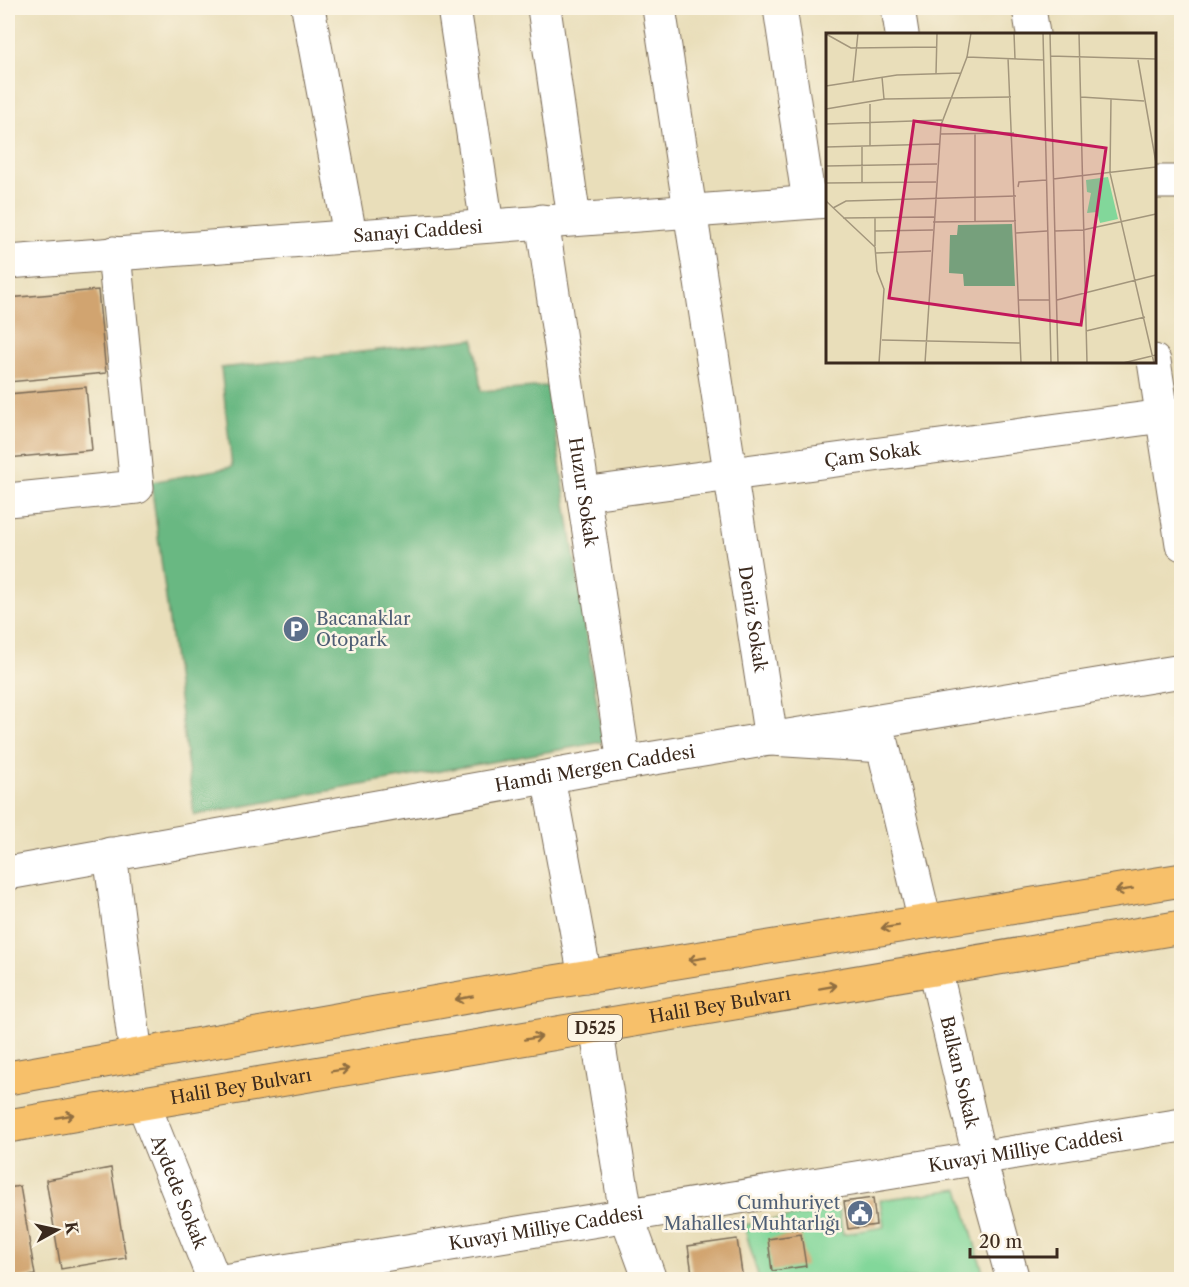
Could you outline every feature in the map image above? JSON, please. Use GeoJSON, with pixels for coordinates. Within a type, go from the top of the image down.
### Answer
{"type":"FeatureCollection","features":[{"type":"Feature","properties":{"kind":"highway"},"geometry":{"type":"LineString","coordinates":[[8,1078],[585,977],[1182,880]]}},
{"type":"Feature","properties":{"kind":"highway","name":"Halil Bey Bulvarı"},"geometry":{"type":"LineString","coordinates":[[8,1126],[1182,927]]}},
{"type":"Feature","properties":{"kind":"street"},"geometry":{"type":"LineString","coordinates":[[308,8],[350,235]]}},
{"type":"Feature","properties":{"kind":"street"},"geometry":{"type":"LineString","coordinates":[[453,8],[487,225]]}},
{"type":"Feature","properties":{"kind":"street"},"geometry":{"type":"LineString","coordinates":[[544,8],[574,219]]}},
{"type":"Feature","properties":{"kind":"street","name":"Deniz Sokak"},"geometry":{"type":"LineString","coordinates":[[658,8],[771,739]]}},
{"type":"Feature","properties":{"kind":"street"},"geometry":{"type":"LineString","coordinates":[[780,8],[818,201]]}},
{"type":"Feature","properties":{"kind":"street"},"geometry":{"type":"LineString","coordinates":[[898,8],[902,33]]}},
{"type":"Feature","properties":{"kind":"street"},"geometry":{"type":"LineString","coordinates":[[1029,8],[1033,33]]}},
{"type":"Feature","properties":{"kind":"street"},"geometry":{"type":"LineString","coordinates":[[1156,182],[1182,182]]}},
{"type":"Feature","properties":{"kind":"street","name":"Sanayi Caddesi"},"geometry":{"type":"LineString","coordinates":[[8,262],[818,201]]}},
{"type":"Feature","properties":{"kind":"street","name":"Huzur Sokak"},"geometry":{"type":"LineString","coordinates":[[542,221],[624,763]]}},
{"type":"Feature","properties":{"kind":"street"},"geometry":{"type":"LineString","coordinates":[[8,500],[137,487],[114,253]]}},
{"type":"Feature","properties":{"kind":"street"},"geometry":{"type":"LineString","coordinates":[[1155,363],[1182,544]]}},
{"type":"Feature","properties":{"kind":"street","name":"Çam Sokak"},"geometry":{"type":"LineString","coordinates":[[583,494],[1163,416]]}},
{"type":"Feature","properties":{"kind":"street","name":"Hamdi Mergen Caddesi"},"geometry":{"type":"LineString","coordinates":[[8,873],[624,763],[1182,671]]}},
{"type":"Feature","properties":{"kind":"street"},"geometry":{"type":"LineString","coordinates":[[771,739],[883,746],[924,922]]}},
{"type":"Feature","properties":{"kind":"street"},"geometry":{"type":"LineString","coordinates":[[548,777],[585,977]]}},
{"type":"Feature","properties":{"kind":"street"},"geometry":{"type":"LineString","coordinates":[[111,854],[136,1055]]}},
{"type":"Feature","properties":{"kind":"street","name":"Balkan Sokak"},"geometry":{"type":"LineString","coordinates":[[935,969],[979,1156],[1013,1280]]}},
{"type":"Feature","properties":{"kind":"street"},"geometry":{"type":"LineString","coordinates":[[596,1027],[626,1214],[650,1280]]}},
{"type":"Feature","properties":{"kind":"street","name":"Aydede Sokak"},"geometry":{"type":"LineString","coordinates":[[143,1103],[214,1280]]}},
{"type":"Feature","properties":{"kind":"street","name":"Kuvayi Milliye Caddesi"},"geometry":{"type":"LineString","coordinates":[[229,1280],[979,1156],[1182,1125]]}},
{"type":"Feature","properties":{"kind":"green space","name":"Bacanaklar Otopark"},"geometry":{"type":"Polygon","coordinates":[[[474,339],[481,391],[548,386],[603,742],[194,815],[151,482],[232,467],[221,368],[474,339]]]}},
{"type":"Feature","properties":{"kind":"green space"},"geometry":{"type":"Polygon","coordinates":[[[959,1189],[985,1279],[759,1279],[744,1225],[839,1209],[843,1234],[884,1227],[880,1200],[959,1189]]]}},
{"type":"Feature","properties":{"kind":"building"},"geometry":{"type":"Polygon","coordinates":[[[98,290],[106,373],[8,382],[8,298],[98,290]]]}},
{"type":"Feature","properties":{"kind":"building"},"geometry":{"type":"Polygon","coordinates":[[[86,387],[92,450],[8,458],[8,394],[86,387]]]}},
{"type":"Feature","properties":{"kind":"building"},"geometry":{"type":"Polygon","coordinates":[[[111,1168],[126,1258],[61,1269],[46,1180],[111,1168]]]}},
{"type":"Feature","properties":{"kind":"building"},"geometry":{"type":"Polygon","coordinates":[[[20,1186],[35,1275],[8,1280],[8,1188],[20,1186]]]}},
{"type":"Feature","properties":{"kind":"building","name":"Cumhuriyet Mahallesi Muhtarlığı"},"geometry":{"type":"Polygon","coordinates":[[[873,1198],[876,1225],[848,1229],[844,1202],[873,1198]]]}},
{"type":"Feature","properties":{"kind":"building"},"geometry":{"type":"Polygon","coordinates":[[[801,1234],[806,1266],[772,1271],[768,1239],[801,1234]]]}},
{"type":"Feature","properties":{"kind":"building"},"geometry":{"type":"Polygon","coordinates":[[[737,1239],[743,1280],[693,1280],[688,1246],[737,1239]]]}},
{"type":"Feature","properties":{"kind":"place","name":"Bacanaklar Otopark"},"geometry":{"type":"Point","coordinates":[296,629]}},
{"type":"Feature","properties":{"kind":"place","name":"Cumhuriyet Mahallesi Muhtarlığı"},"geometry":{"type":"Point","coordinates":[860,1213]}}]}
